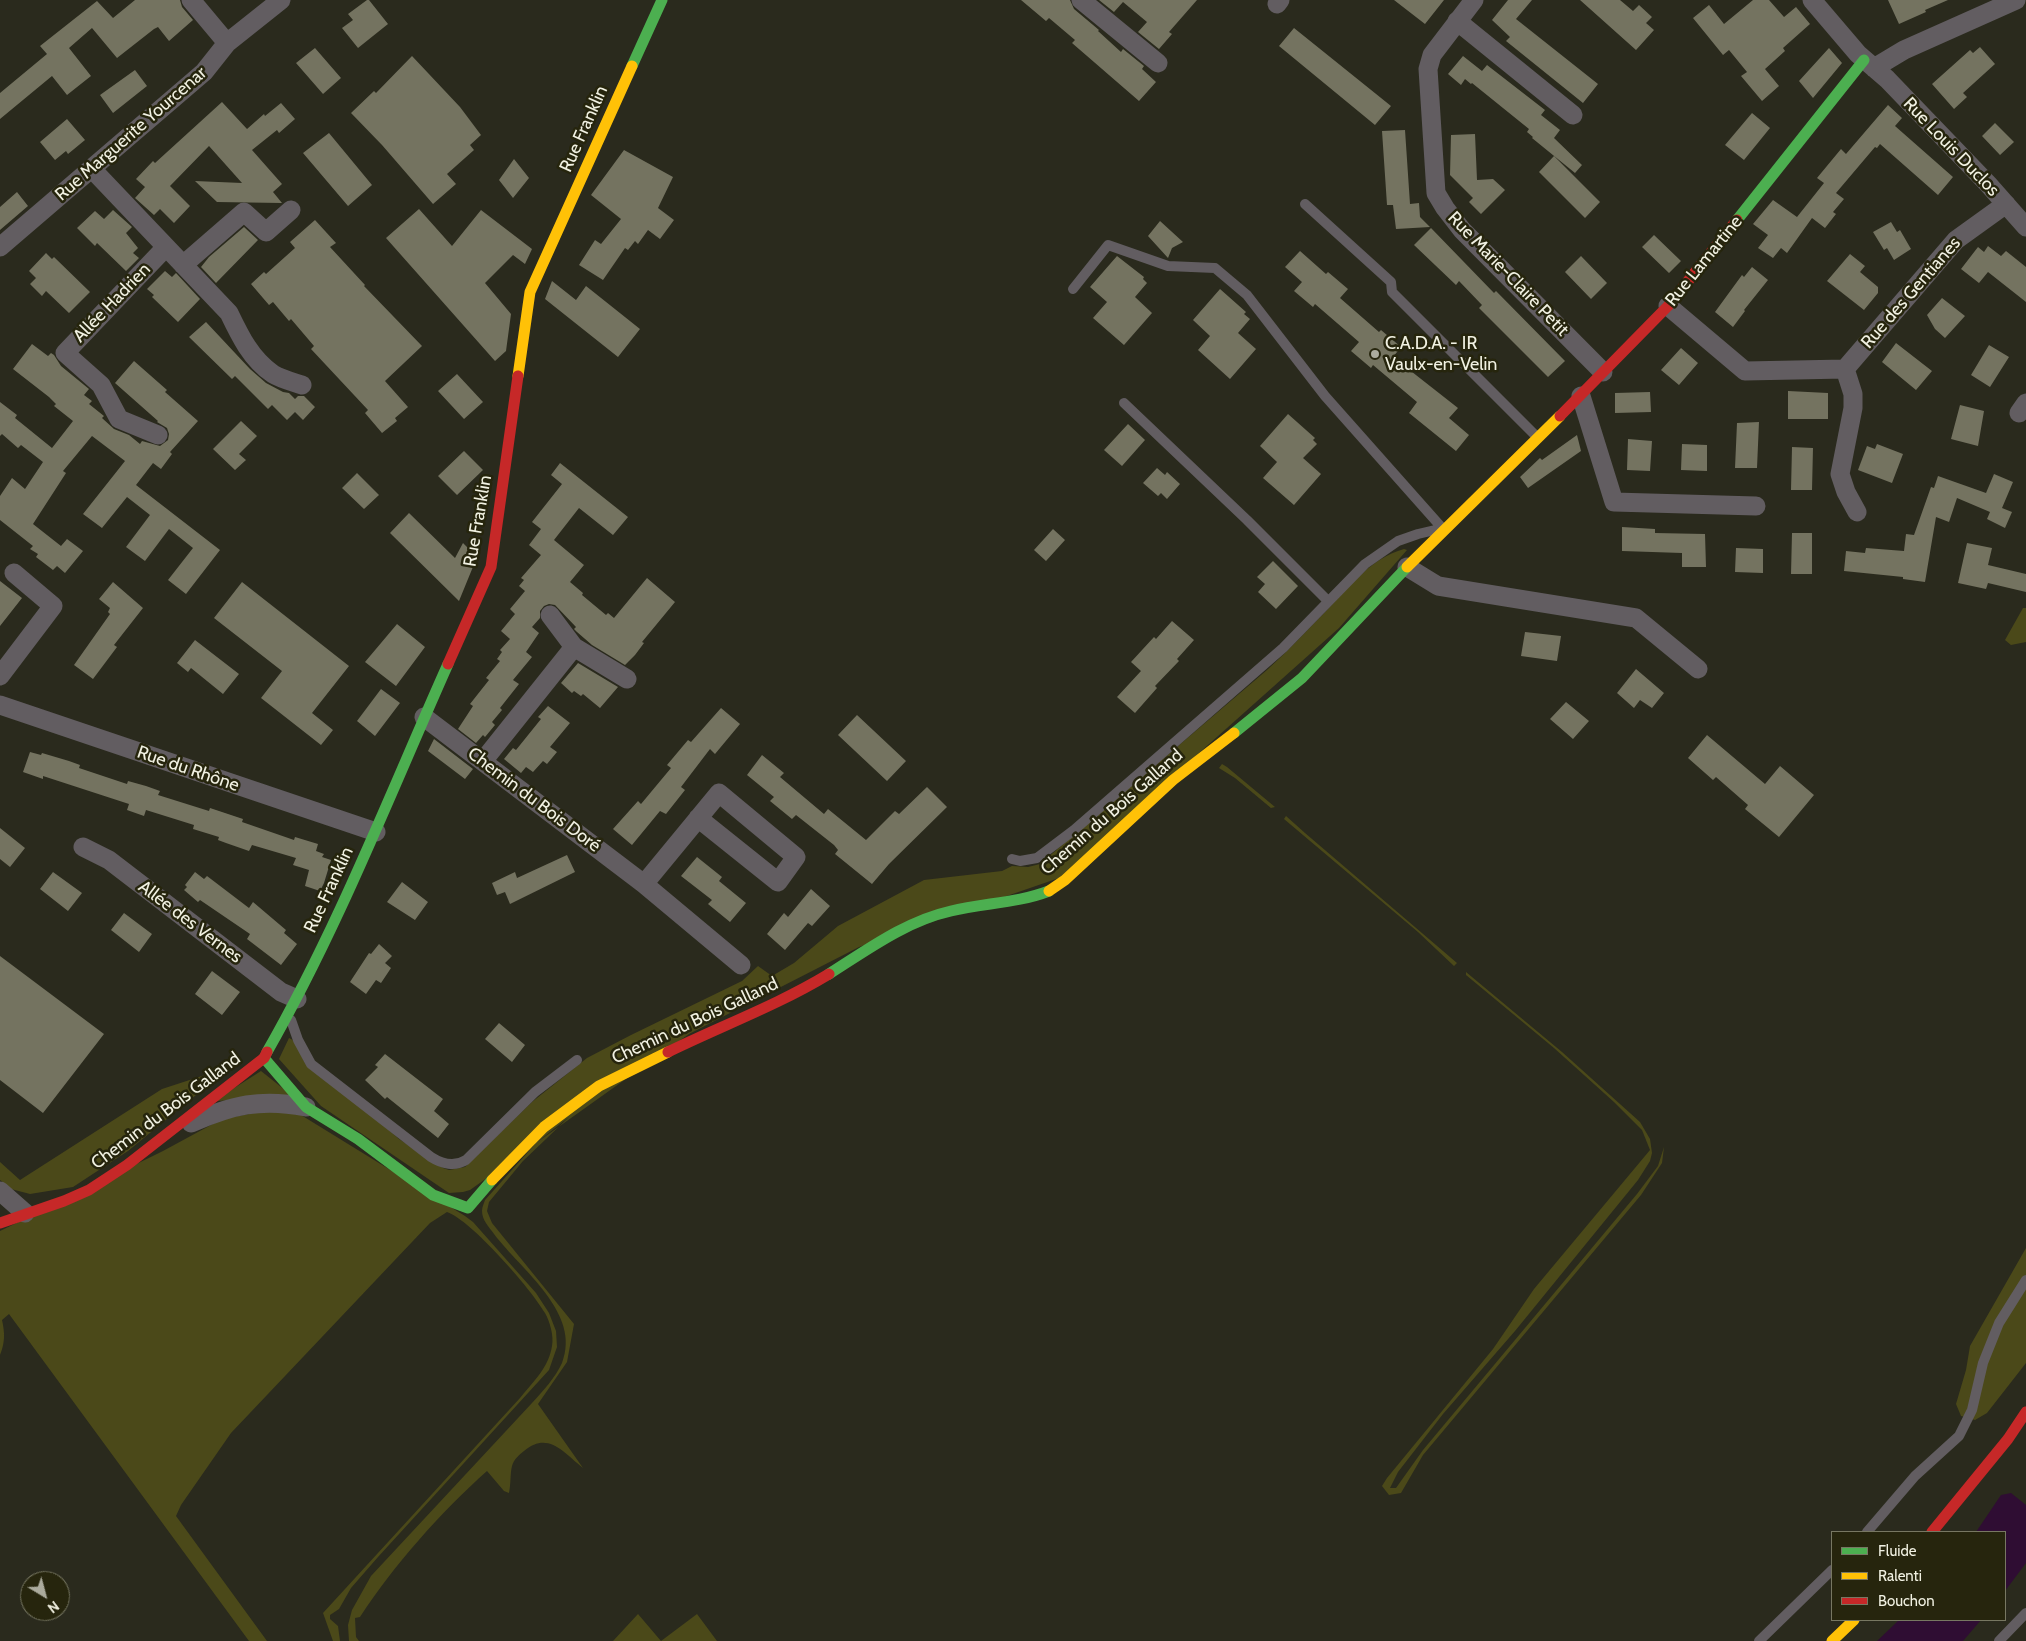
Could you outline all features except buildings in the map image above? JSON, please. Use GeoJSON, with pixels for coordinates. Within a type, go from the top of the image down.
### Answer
{"type":"FeatureCollection","features":[{"type":"Feature","properties":{"kind":"main road","name":"Rue Franklin"},"geometry":{"type":"LineString","coordinates":[[264,1058],[293,1007],[376,832],[424,717],[491,567],[530,292],[662,0]]}},
{"type":"Feature","properties":{"kind":"main road","name":"Rue Lamartine"},"geometry":{"type":"LineString","coordinates":[[1407,567],[1443,529],[1581,396],[1668,306],[1869,64]]}},
{"type":"Feature","properties":{"kind":"main road","name":"Chemin du Bois Galland"},"geometry":{"type":"LineString","coordinates":[[0,1223],[64,1202],[89,1190],[127,1165],[264,1058],[306,1107],[358,1139],[433,1194],[468,1208],[544,1127],[600,1086],[685,1043],[798,993],[881,941],[913,924],[950,910],[1031,898],[1058,886],[1173,780],[1287,692],[1314,665],[1353,620],[1407,567]]}},
{"type":"Feature","properties":{"kind":"main road"},"geometry":{"type":"LineString","coordinates":[[1933,1531],[2008,1439],[2026,1412]]}},
{"type":"Feature","properties":{"kind":"main road"},"geometry":{"type":"LineString","coordinates":[[1832,1641],[1853,1621]]}},
{"type":"Feature","properties":{"kind":"street"},"geometry":{"type":"LineString","coordinates":[[191,0],[227,43]]}},
{"type":"Feature","properties":{"kind":"street","name":"Rue Marguerite Yourcenar"},"geometry":{"type":"LineString","coordinates":[[0,247],[204,72],[227,43],[281,0]]}},
{"type":"Feature","properties":{"kind":"street"},"geometry":{"type":"LineString","coordinates":[[1081,0],[1158,63]]}},
{"type":"Feature","properties":{"kind":"street","name":"Rue Marie-Claire Petit"},"geometry":{"type":"LineString","coordinates":[[1474,0],[1432,55],[1428,70],[1436,193],[1462,230],[1603,372]]}},
{"type":"Feature","properties":{"kind":"street","name":"Rue Louis Duclos"},"geometry":{"type":"LineString","coordinates":[[1812,0],[1869,64],[1887,79],[2006,204],[2026,228]]}},
{"type":"Feature","properties":{"kind":"street","name":"Rue Lamartine"},"geometry":{"type":"LineString","coordinates":[[1869,64],[2015,0]]}},
{"type":"Feature","properties":{"kind":"street"},"geometry":{"type":"LineString","coordinates":[[1457,21],[1573,115]]}},
{"type":"Feature","properties":{"kind":"street"},"geometry":{"type":"LineString","coordinates":[[92,169],[229,313],[241,340],[257,360],[274,375],[302,385]]}},
{"type":"Feature","properties":{"kind":"street","name":"Rue des Gentianes"},"geometry":{"type":"LineString","coordinates":[[1845,369],[1956,240],[2006,204]]}},
{"type":"Feature","properties":{"kind":"street"},"geometry":{"type":"LineString","coordinates":[[183,265],[244,212],[266,232],[291,210]]}},
{"type":"Feature","properties":{"kind":"street","name":"Allée Hadrien"},"geometry":{"type":"LineString","coordinates":[[158,435],[119,419],[101,384],[65,353],[166,247]]}},
{"type":"Feature","properties":{"kind":"street"},"geometry":{"type":"LineString","coordinates":[[1668,306],[1745,370],[1845,369],[1852,394],[1853,408],[1840,474],[1846,492],[1857,512]]}},
{"type":"Feature","properties":{"kind":"street"},"geometry":{"type":"LineString","coordinates":[[1581,396],[1614,502],[1756,506]]}},
{"type":"Feature","properties":{"kind":"street"},"geometry":{"type":"LineString","coordinates":[[1407,567],[1438,586],[1636,618],[1698,669]]}},
{"type":"Feature","properties":{"kind":"street"},"geometry":{"type":"LineString","coordinates":[[0,676],[53,606],[14,573]]}},
{"type":"Feature","properties":{"kind":"street"},"geometry":{"type":"LineString","coordinates":[[550,614],[574,647],[627,679]]}},
{"type":"Feature","properties":{"kind":"street"},"geometry":{"type":"LineString","coordinates":[[483,761],[574,647]]}},
{"type":"Feature","properties":{"kind":"street","name":"Rue du Rhône"},"geometry":{"type":"LineString","coordinates":[[0,706],[376,832]]}},
{"type":"Feature","properties":{"kind":"street","name":"Chemin du Bois Doré"},"geometry":{"type":"LineString","coordinates":[[424,717],[644,884],[741,965]]}},
{"type":"Feature","properties":{"kind":"street"},"geometry":{"type":"LineString","coordinates":[[644,884],[698,818],[719,793],[796,857],[778,882],[698,818]]}},
{"type":"Feature","properties":{"kind":"street","name":"Allée des Vernes"},"geometry":{"type":"LineString","coordinates":[[83,847],[109,860],[281,992],[293,1007]]}},
{"type":"Feature","properties":{"kind":"street"},"geometry":{"type":"LineString","coordinates":[[173,1130],[248,1104],[288,1104],[306,1107]]}},
{"type":"Feature","properties":{"kind":"street"},"geometry":{"type":"LineString","coordinates":[[0,1191],[25,1214]]}},
{"type":"Feature","properties":{"kind":"lane"},"geometry":{"type":"LineString","coordinates":[[1305,204],[1391,282],[1392,292],[1537,437]]}},
{"type":"Feature","properties":{"kind":"lane"},"geometry":{"type":"LineString","coordinates":[[1073,289],[1108,245],[1168,266],[1215,268],[1247,295],[1325,396],[1443,529]]}},
{"type":"Feature","properties":{"kind":"lane"},"geometry":{"type":"LineString","coordinates":[[1124,403],[1247,520],[1328,602]]}},
{"type":"Feature","properties":{"kind":"lane"},"geometry":{"type":"LineString","coordinates":[[1012,859],[1020,861],[1037,858],[1068,834],[1265,664],[1365,564],[1398,542],[1418,534],[1443,529]]}},
{"type":"Feature","properties":{"kind":"lane"},"geometry":{"type":"LineString","coordinates":[[293,1007],[298,1040],[311,1064],[431,1157],[445,1164],[456,1164],[466,1160],[535,1092],[577,1060]]}},
{"type":"Feature","properties":{"kind":"lane"},"geometry":{"type":"LineString","coordinates":[[1868,1531],[1915,1476],[1959,1436],[1972,1410],[1983,1363],[1999,1323],[2026,1280]]}},
{"type":"Feature","properties":{"kind":"lane"},"geometry":{"type":"LineString","coordinates":[[1759,1641],[1831,1571]]}},
{"type":"Feature","properties":{"kind":"lane"},"geometry":{"type":"LineString","coordinates":[[1999,1641],[2026,1613]]}},
{"type":"Feature","properties":{"kind":"shaded area"},"geometry":{"type":"Polygon","coordinates":[[[1404,549],[1407,550],[1339,628],[1059,878],[859,947],[689,1034],[470,1190],[449,1193],[321,1106],[279,1059],[289,1038],[297,1046],[309,1068],[375,1118],[399,1139],[443,1168],[449,1170],[465,1167],[532,1102],[587,1058],[742,981],[758,966],[772,976],[794,963],[838,926],[924,880],[1002,871],[1012,866],[1028,867],[1040,864],[1267,670],[1371,566],[1392,553],[1404,549]]]}},
{"type":"Feature","properties":{"kind":"shaded area"},"geometry":{"type":"Polygon","coordinates":[[[2023,608],[2026,608],[2026,642],[2011,645],[2005,640],[2023,608]]]}},
{"type":"Feature","properties":{"kind":"shaded area"},"geometry":{"type":"Polygon","coordinates":[[[1222,764],[1275,807],[1271,808],[1235,778],[1219,768],[1222,764]]]}},
{"type":"Feature","properties":{"kind":"shaded area"},"geometry":{"type":"Polygon","coordinates":[[[1286,816],[1457,963],[1454,966],[1418,932],[1284,819],[1286,816]]]}},
{"type":"Feature","properties":{"kind":"shaded area"},"geometry":{"type":"Polygon","coordinates":[[[1466,972],[1562,1052],[1640,1122],[1650,1139],[1652,1153],[1650,1161],[1638,1180],[1515,1331],[1443,1414],[1398,1472],[1390,1488],[1396,1488],[1423,1450],[1637,1194],[1658,1166],[1664,1147],[1662,1163],[1641,1195],[1423,1455],[1401,1493],[1389,1495],[1382,1486],[1387,1478],[1493,1349],[1534,1289],[1650,1150],[1642,1130],[1614,1102],[1554,1048],[1466,975],[1466,972]]]}},
{"type":"Feature","properties":{"kind":"shaded area"},"geometry":{"type":"Polygon","coordinates":[[[261,1071],[295,1098],[214,1101],[261,1071]]]}},
{"type":"Feature","properties":{"kind":"shaded area"},"geometry":{"type":"Polygon","coordinates":[[[208,1074],[213,1081],[128,1151],[73,1187],[30,1194],[11,1189],[0,1180],[0,1162],[20,1180],[162,1089],[208,1074]]]}},
{"type":"Feature","properties":{"kind":"shaded area"},"geometry":{"type":"Polygon","coordinates":[[[271,1110],[301,1115],[473,1222],[536,1293],[549,1313],[556,1331],[557,1347],[549,1370],[378,1557],[351,1588],[339,1609],[330,1615],[330,1619],[338,1626],[340,1641],[333,1641],[323,1613],[520,1398],[548,1361],[552,1334],[545,1313],[515,1273],[471,1228],[447,1212],[430,1223],[231,1433],[181,1505],[176,1516],[267,1641],[249,1641],[9,1314],[2,1320],[4,1338],[0,1355],[0,1231],[163,1151],[222,1119],[271,1110]]]}},
{"type":"Feature","properties":{"kind":"shaded area"},"geometry":{"type":"Polygon","coordinates":[[[569,1117],[523,1161],[489,1202],[487,1211],[492,1223],[574,1324],[567,1362],[538,1404],[583,1468],[562,1450],[548,1443],[541,1443],[533,1445],[524,1451],[514,1461],[511,1469],[509,1493],[504,1491],[487,1471],[419,1540],[373,1597],[360,1617],[355,1618],[356,1637],[359,1641],[349,1641],[348,1625],[352,1610],[371,1576],[540,1394],[562,1363],[566,1345],[564,1327],[556,1310],[546,1293],[533,1277],[505,1248],[490,1229],[484,1220],[482,1211],[485,1200],[536,1143],[569,1117]]]}},
{"type":"Feature","properties":{"kind":"shaded area"},"geometry":{"type":"Polygon","coordinates":[[[2026,1248],[2026,1363],[1987,1413],[1975,1420],[1961,1416],[1956,1404],[1966,1370],[1970,1346],[2026,1248]]]}},
{"type":"Feature","properties":{"kind":"shaded area"},"geometry":{"type":"Polygon","coordinates":[[[2011,1493],[2026,1505],[2026,1563],[2006,1590],[2006,1531],[1977,1531],[2001,1495],[2011,1493]]]}},
{"type":"Feature","properties":{"kind":"shaded area"},"geometry":{"type":"Polygon","coordinates":[[[638,1614],[661,1641],[613,1641],[638,1614]]]}},
{"type":"Feature","properties":{"kind":"shaded area"},"geometry":{"type":"Polygon","coordinates":[[[697,1614],[717,1641],[661,1641],[697,1614]]]}},
{"type":"Feature","properties":{"kind":"shaded area"},"geometry":{"type":"Polygon","coordinates":[[[1898,1621],[1980,1621],[1963,1641],[1877,1641],[1898,1621]]]}},
{"type":"Feature","properties":{"kind":"traffic: fast"},"geometry":{"type":"LineString","coordinates":[[632,66],[662,0]]}},
{"type":"Feature","properties":{"kind":"traffic: fast"},"geometry":{"type":"LineString","coordinates":[[1737,220],[1864,60]]}},
{"type":"Feature","properties":{"kind":"traffic: fast"},"geometry":{"type":"LineString","coordinates":[[1234,733],[1302,678],[1407,567]]}},
{"type":"Feature","properties":{"kind":"traffic: fast"},"geometry":{"type":"LineString","coordinates":[[267,1052],[293,1005],[340,909],[448,664]]}},
{"type":"Feature","properties":{"kind":"traffic: fast"},"geometry":{"type":"LineString","coordinates":[[829,974],[887,937],[918,922],[963,908],[1025,898],[1049,891]]}},
{"type":"Feature","properties":{"kind":"traffic: fast"},"geometry":{"type":"LineString","coordinates":[[264,1058],[306,1107],[358,1139],[433,1195],[468,1208],[492,1180]]}},
{"type":"Feature","properties":{"kind":"traffic: slow"},"geometry":{"type":"LineString","coordinates":[[518,376],[530,292],[632,66]]}},
{"type":"Feature","properties":{"kind":"traffic: slow"},"geometry":{"type":"LineString","coordinates":[[1407,567],[1560,416]]}},
{"type":"Feature","properties":{"kind":"traffic: slow"},"geometry":{"type":"LineString","coordinates":[[1049,891],[1065,880],[1173,780],[1234,733]]}},
{"type":"Feature","properties":{"kind":"traffic: slow"},"geometry":{"type":"LineString","coordinates":[[492,1180],[544,1127],[599,1086],[668,1052]]}},
{"type":"Feature","properties":{"kind":"traffic: slow"},"geometry":{"type":"LineString","coordinates":[[1832,1641],[1853,1621]]}},
{"type":"Feature","properties":{"kind":"traffic: jam"},"geometry":{"type":"LineString","coordinates":[[1560,416],[1668,306],[1737,220]]}},
{"type":"Feature","properties":{"kind":"traffic: jam"},"geometry":{"type":"LineString","coordinates":[[448,664],[491,567],[518,376]]}},
{"type":"Feature","properties":{"kind":"traffic: jam"},"geometry":{"type":"LineString","coordinates":[[668,1052],[770,1005],[829,974]]}},
{"type":"Feature","properties":{"kind":"traffic: jam"},"geometry":{"type":"LineString","coordinates":[[0,1223],[64,1201],[89,1190],[127,1165],[264,1058],[267,1052]]}},
{"type":"Feature","properties":{"kind":"traffic: jam"},"geometry":{"type":"LineString","coordinates":[[1933,1531],[2008,1439],[2026,1412]]}},
{"type":"Feature","properties":{"kind":"place","name":"C.A.D.A. - IR Vaulx-en-Velin"},"geometry":{"type":"Point","coordinates":[1375,354]}}]}
